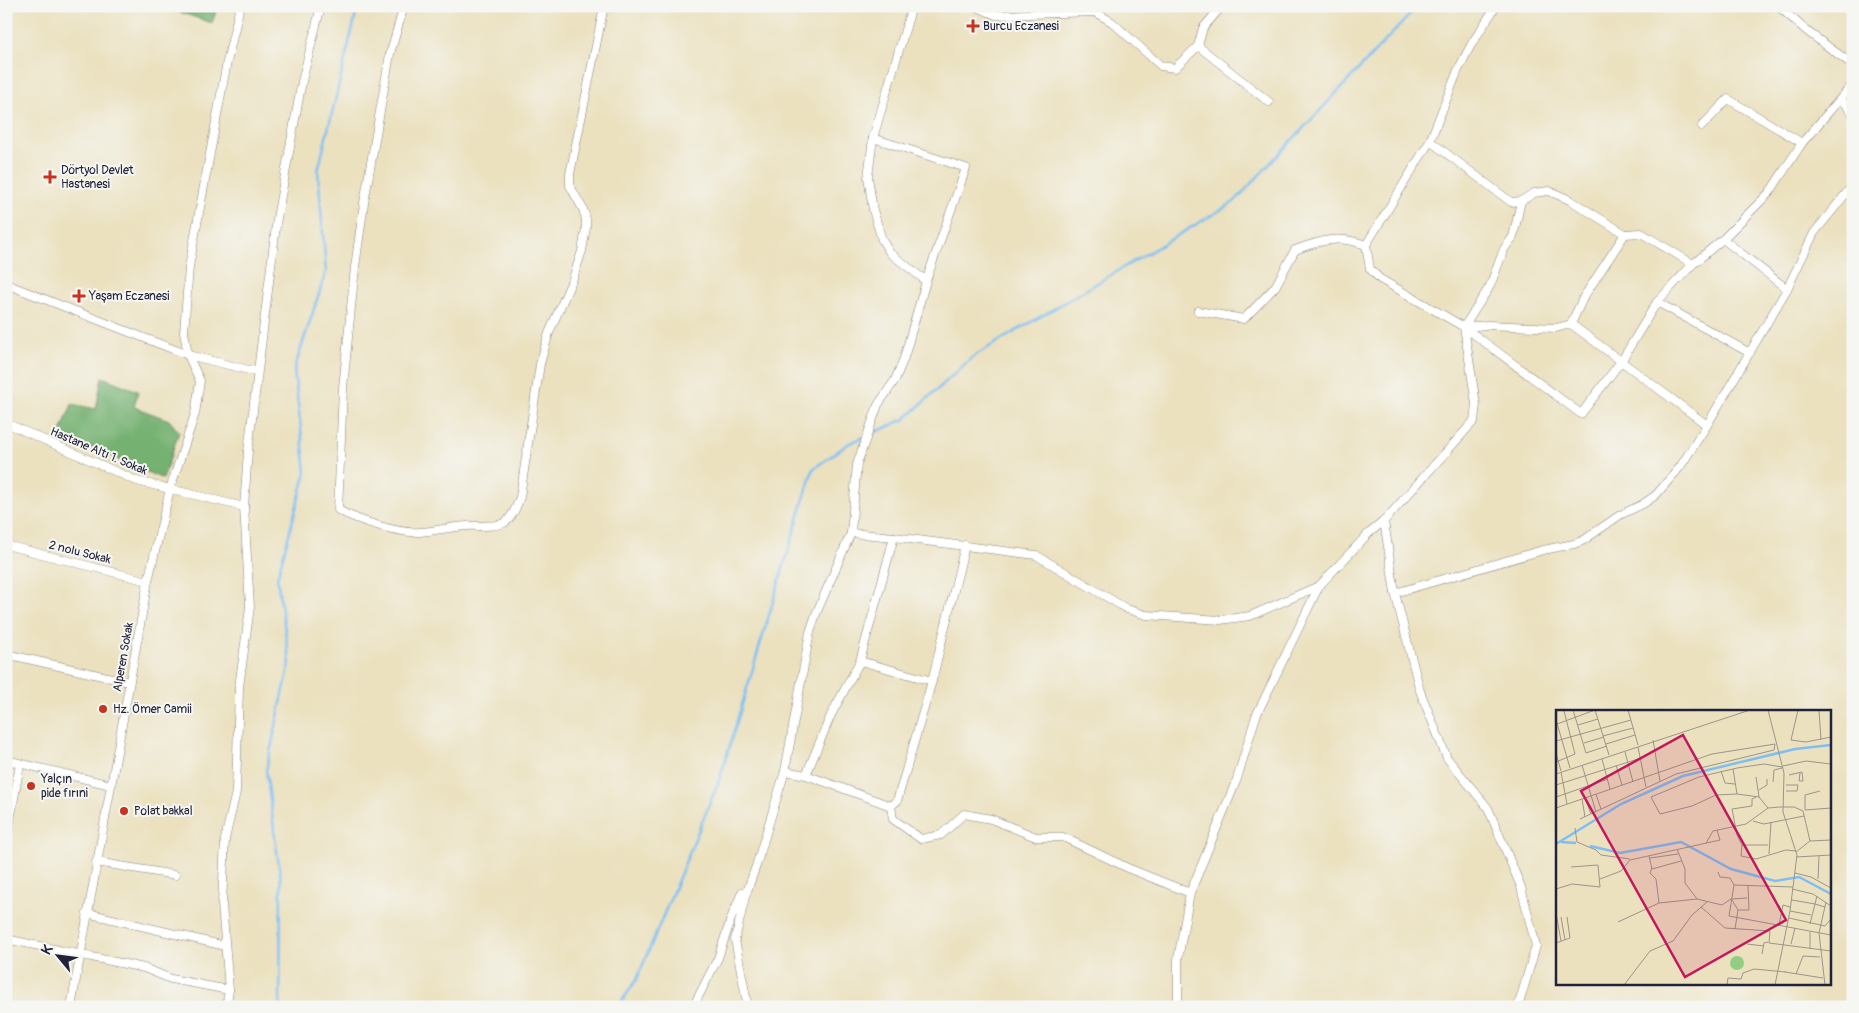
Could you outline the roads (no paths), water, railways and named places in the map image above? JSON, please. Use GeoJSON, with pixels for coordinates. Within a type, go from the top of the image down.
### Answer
{"type":"FeatureCollection","features":[{"type":"Feature","properties":{"kind":"street","name":"Alperen Sokak"},"geometry":{"type":"LineString","coordinates":[[71,1007],[86,913],[148,581],[170,489],[195,414],[200,381],[188,355],[184,332],[189,267],[227,62],[240,6]]}},
{"type":"Feature","properties":{"kind":"street"},"geometry":{"type":"LineString","coordinates":[[226,1007],[229,990],[222,904],[225,839],[236,792],[238,687],[250,607],[244,507],[257,372],[277,218],[302,81],[321,6]]}},
{"type":"Feature","properties":{"kind":"street"},"geometry":{"type":"LineString","coordinates":[[404,6],[390,54],[364,203],[343,388],[338,510],[350,516],[403,532],[419,532],[466,526],[491,526],[504,523],[514,511],[520,497],[540,364],[549,334],[573,278],[582,251],[586,228],[583,210],[570,186],[570,174],[604,6]]}},
{"type":"Feature","properties":{"kind":"street"},"geometry":{"type":"LineString","coordinates":[[912,6],[873,138],[868,177],[873,210],[882,240],[890,253],[926,281]]}},
{"type":"Feature","properties":{"kind":"street"},"geometry":{"type":"LineString","coordinates":[[975,6],[996,15],[1097,9],[1161,66],[1175,68],[1198,46],[1203,28],[1222,6]]}},
{"type":"Feature","properties":{"kind":"street"},"geometry":{"type":"LineString","coordinates":[[1496,6],[1471,45],[1458,70],[1430,141],[1366,245],[1370,269],[1380,279],[1464,327],[1581,414],[1622,360],[1658,302],[1693,264],[1723,239],[1770,192],[1802,143],[1853,84]]}},
{"type":"Feature","properties":{"kind":"street"},"geometry":{"type":"LineString","coordinates":[[1778,6],[1808,32],[1853,65]]}},
{"type":"Feature","properties":{"kind":"street"},"geometry":{"type":"LineString","coordinates":[[1198,46],[1268,102]]}},
{"type":"Feature","properties":{"kind":"street"},"geometry":{"type":"LineString","coordinates":[[1702,126],[1728,99],[1802,143]]}},
{"type":"Feature","properties":{"kind":"street"},"geometry":{"type":"LineString","coordinates":[[1841,99],[1853,114]]}},
{"type":"Feature","properties":{"kind":"street"},"geometry":{"type":"LineString","coordinates":[[751,1007],[747,1002],[735,940],[744,897],[760,854],[785,772],[810,632],[850,533],[857,464],[878,405],[895,380],[904,358],[926,281],[966,168],[873,138]]}},
{"type":"Feature","properties":{"kind":"street"},"geometry":{"type":"LineString","coordinates":[[1430,141],[1511,202],[1521,201],[1534,193],[1549,191],[1570,200],[1625,234],[1642,233],[1693,264]]}},
{"type":"Feature","properties":{"kind":"street"},"geometry":{"type":"LineString","coordinates":[[1395,593],[1543,550],[1574,544],[1584,540],[1620,515],[1643,504],[1656,494],[1680,468],[1707,425],[1787,289],[1814,234],[1853,185]]}},
{"type":"Feature","properties":{"kind":"street"},"geometry":{"type":"LineString","coordinates":[[1178,1007],[1178,959],[1190,893],[1237,779],[1256,716],[1319,586],[1368,534],[1384,521],[1474,421],[1476,404],[1464,327],[1490,286],[1504,249],[1512,236],[1521,201]]}},
{"type":"Feature","properties":{"kind":"street"},"geometry":{"type":"LineString","coordinates":[[1572,324],[1583,298],[1625,234]]}},
{"type":"Feature","properties":{"kind":"street"},"geometry":{"type":"LineString","coordinates":[[1198,311],[1244,319],[1275,287],[1295,250],[1314,243],[1334,239],[1350,240],[1366,245]]}},
{"type":"Feature","properties":{"kind":"street"},"geometry":{"type":"LineString","coordinates":[[1723,239],[1787,289]]}},
{"type":"Feature","properties":{"kind":"street"},"geometry":{"type":"LineString","coordinates":[[6,284],[188,355],[257,372]]}},
{"type":"Feature","properties":{"kind":"street"},"geometry":{"type":"LineString","coordinates":[[1658,302],[1750,353]]}},
{"type":"Feature","properties":{"kind":"street"},"geometry":{"type":"LineString","coordinates":[[1464,327],[1488,325],[1556,328],[1572,324],[1707,425]]}},
{"type":"Feature","properties":{"kind":"street","name":"Hastane Altı 1. Sokak"},"geometry":{"type":"LineString","coordinates":[[6,423],[137,481],[244,507]]}},
{"type":"Feature","properties":{"kind":"street"},"geometry":{"type":"LineString","coordinates":[[1384,521],[1395,593],[1420,691],[1447,758],[1488,808],[1521,887],[1536,946],[1518,1007]]}},
{"type":"Feature","properties":{"kind":"street"},"geometry":{"type":"LineString","coordinates":[[850,533],[1036,555],[1127,609],[1146,615],[1220,620],[1250,616],[1319,586]]}},
{"type":"Feature","properties":{"kind":"street"},"geometry":{"type":"LineString","coordinates":[[806,775],[831,715],[860,661],[894,537]]}},
{"type":"Feature","properties":{"kind":"street","name":"2 nolu Sokak"},"geometry":{"type":"LineString","coordinates":[[6,545],[148,581]]}},
{"type":"Feature","properties":{"kind":"street"},"geometry":{"type":"LineString","coordinates":[[890,806],[897,801],[932,681],[964,545]]}},
{"type":"Feature","properties":{"kind":"street"},"geometry":{"type":"LineString","coordinates":[[6,654],[130,682]]}},
{"type":"Feature","properties":{"kind":"street"},"geometry":{"type":"LineString","coordinates":[[860,661],[932,681]]}},
{"type":"Feature","properties":{"kind":"street"},"geometry":{"type":"LineString","coordinates":[[6,760],[111,785]]}},
{"type":"Feature","properties":{"kind":"street"},"geometry":{"type":"LineString","coordinates":[[6,844],[20,764]]}},
{"type":"Feature","properties":{"kind":"street"},"geometry":{"type":"LineString","coordinates":[[785,772],[806,775],[890,806]]}},
{"type":"Feature","properties":{"kind":"street"},"geometry":{"type":"LineString","coordinates":[[890,806],[893,819],[921,839],[941,835],[964,814],[991,819],[1036,837],[1063,837],[1130,869],[1190,893]]}},
{"type":"Feature","properties":{"kind":"street"},"geometry":{"type":"LineString","coordinates":[[693,1007],[718,958],[732,916],[760,854]]}},
{"type":"Feature","properties":{"kind":"street"},"geometry":{"type":"LineString","coordinates":[[96,862],[175,875]]}},
{"type":"Feature","properties":{"kind":"street"},"geometry":{"type":"LineString","coordinates":[[86,913],[226,946]]}},
{"type":"Feature","properties":{"kind":"street"},"geometry":{"type":"LineString","coordinates":[[6,939],[144,968],[171,979],[229,990]]}},
{"type":"Feature","properties":{"kind":"waterway"},"geometry":{"type":"LineString","coordinates":[[280,1007],[281,881],[266,770],[290,663],[277,578],[306,472],[294,370],[326,272],[318,171],[358,6]]}},
{"type":"Feature","properties":{"kind":"waterway"},"geometry":{"type":"LineString","coordinates":[[869,435],[905,419],[974,356],[1234,202],[1418,6]]}},
{"type":"Feature","properties":{"kind":"waterway"},"geometry":{"type":"LineString","coordinates":[[618,1007],[637,979],[719,781],[813,469],[848,444],[864,437]]}},
{"type":"Feature","properties":{"kind":"place","name":"Burcu Eczanesi"},"geometry":{"type":"Point","coordinates":[973,26]}},
{"type":"Feature","properties":{"kind":"place","name":"Dörtyol Devlet Hastanesi"},"geometry":{"type":"Point","coordinates":[50,177]}},
{"type":"Feature","properties":{"kind":"place","name":"Yaşam Eczanesi"},"geometry":{"type":"Point","coordinates":[79,296]}},
{"type":"Feature","properties":{"kind":"place","name":"Hz. Ömer Camii"},"geometry":{"type":"Point","coordinates":[103,709]}},
{"type":"Feature","properties":{"kind":"place","name":"Yalçın pide fırıni"},"geometry":{"type":"Point","coordinates":[31,786]}},
{"type":"Feature","properties":{"kind":"place","name":"Polat bakkal"},"geometry":{"type":"Point","coordinates":[124,811]}}]}
